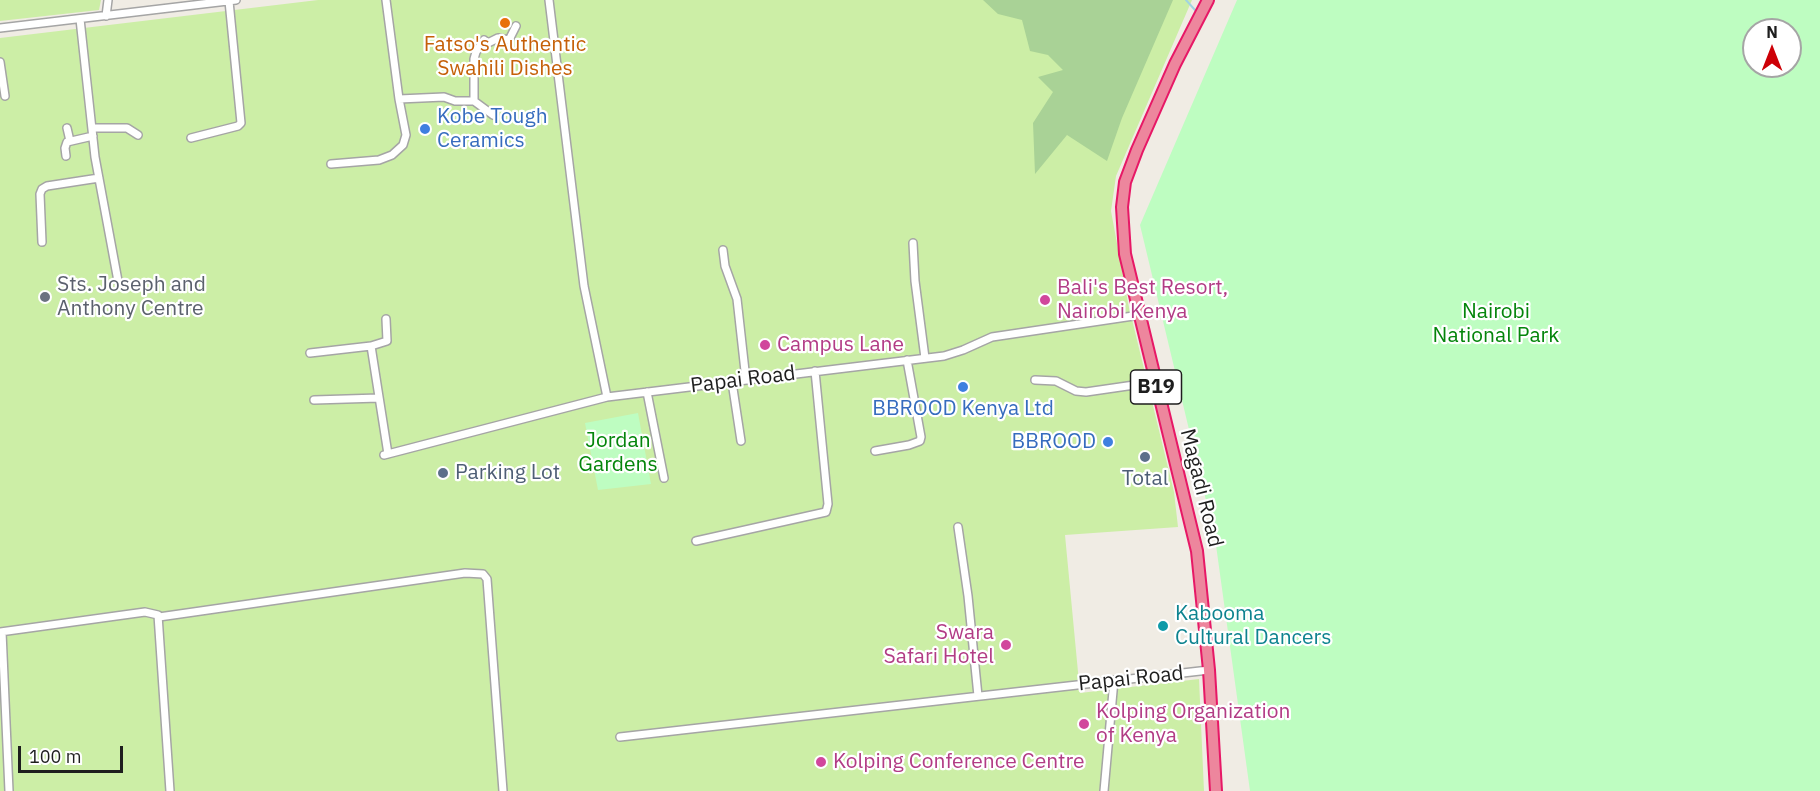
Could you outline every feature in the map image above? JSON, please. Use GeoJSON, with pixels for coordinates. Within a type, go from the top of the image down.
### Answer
{"type":"FeatureCollection","features":[{"type":"Feature","properties":{"kind":"highway","name":"Magadi Road"},"geometry":{"type":"LineString","coordinates":[[1208,0],[1137,150],[1125,182],[1122,207],[1124,246],[1197,551],[1209,670],[1216,791]]}},
{"type":"Feature","properties":{"kind":"street"},"geometry":{"type":"LineString","coordinates":[[106,16],[108,0]]}},
{"type":"Feature","properties":{"kind":"street"},"geometry":{"type":"LineString","coordinates":[[331,164],[379,160],[392,155],[403,145],[406,135],[386,0]]}},
{"type":"Feature","properties":{"kind":"street"},"geometry":{"type":"LineString","coordinates":[[549,0],[584,286],[607,397]]}},
{"type":"Feature","properties":{"kind":"street"},"geometry":{"type":"LineString","coordinates":[[0,28],[227,1],[241,123],[238,126],[191,138]]}},
{"type":"Feature","properties":{"kind":"street"},"geometry":{"type":"LineString","coordinates":[[80,19],[92,132],[118,281]]}},
{"type":"Feature","properties":{"kind":"street"},"geometry":{"type":"LineString","coordinates":[[474,100],[474,58],[478,48],[484,40],[488,43],[498,38],[509,40],[516,26]]}},
{"type":"Feature","properties":{"kind":"street"},"geometry":{"type":"LineString","coordinates":[[0,62],[5,96]]}},
{"type":"Feature","properties":{"kind":"street"},"geometry":{"type":"LineString","coordinates":[[399,99],[444,97],[455,101],[474,100],[493,115]]}},
{"type":"Feature","properties":{"kind":"street"},"geometry":{"type":"LineString","coordinates":[[67,128],[70,141]]}},
{"type":"Feature","properties":{"kind":"street"},"geometry":{"type":"LineString","coordinates":[[66,156],[65,144],[92,132],[128,128],[138,135]]}},
{"type":"Feature","properties":{"kind":"street"},"geometry":{"type":"LineString","coordinates":[[42,242],[40,194],[42,189],[47,186],[99,178]]}},
{"type":"Feature","properties":{"kind":"street"},"geometry":{"type":"LineString","coordinates":[[913,243],[915,281],[925,358]]}},
{"type":"Feature","properties":{"kind":"street"},"geometry":{"type":"LineString","coordinates":[[723,250],[725,267],[737,299],[746,380]]}},
{"type":"Feature","properties":{"kind":"street","name":"Papai Road"},"geometry":{"type":"LineString","coordinates":[[379,398],[386,454],[607,397],[925,358],[951,354],[992,337],[1140,315]]}},
{"type":"Feature","properties":{"kind":"street"},"geometry":{"type":"LineString","coordinates":[[310,353],[371,346],[388,340],[386,319]]}},
{"type":"Feature","properties":{"kind":"street"},"geometry":{"type":"LineString","coordinates":[[314,400],[379,398],[371,346]]}},
{"type":"Feature","properties":{"kind":"street"},"geometry":{"type":"LineString","coordinates":[[874,451],[920,441],[907,360]]}},
{"type":"Feature","properties":{"kind":"street"},"geometry":{"type":"LineString","coordinates":[[696,541],[826,512],[828,504],[815,371]]}},
{"type":"Feature","properties":{"kind":"street"},"geometry":{"type":"LineString","coordinates":[[1035,380],[1056,381],[1076,391],[1086,392],[1155,382]]}},
{"type":"Feature","properties":{"kind":"street"},"geometry":{"type":"LineString","coordinates":[[732,382],[741,441]]}},
{"type":"Feature","properties":{"kind":"street"},"geometry":{"type":"LineString","coordinates":[[647,392],[664,478]]}},
{"type":"Feature","properties":{"kind":"street"},"geometry":{"type":"LineString","coordinates":[[958,527],[968,596],[978,696]]}},
{"type":"Feature","properties":{"kind":"street"},"geometry":{"type":"LineString","coordinates":[[159,617],[465,573],[483,574],[487,579],[503,791]]}},
{"type":"Feature","properties":{"kind":"street"},"geometry":{"type":"LineString","coordinates":[[9,791],[1,632],[147,612],[155,613],[159,617],[170,791]]}},
{"type":"Feature","properties":{"kind":"street","name":"Papai Road"},"geometry":{"type":"LineString","coordinates":[[620,737],[1209,670]]}},
{"type":"Feature","properties":{"kind":"street"},"geometry":{"type":"LineString","coordinates":[[1104,791],[1114,680]]}},
{"type":"Feature","properties":{"kind":"green space"},"geometry":{"type":"Polygon","coordinates":[[[0,0],[101,0],[99,10],[0,21],[0,0]]]}},
{"type":"Feature","properties":{"kind":"green space"},"geometry":{"type":"Polygon","coordinates":[[[318,0],[1192,0],[1116,176],[1111,211],[1128,303],[1174,492],[1178,527],[1065,535],[1080,693],[1199,679],[1204,791],[0,791],[0,38],[318,0]]]}},
{"type":"Feature","properties":{"kind":"green space"},"geometry":{"type":"Polygon","coordinates":[[[983,0],[1173,0],[1122,118],[1107,161],[1067,135],[1035,174],[1033,123],[1053,92],[1038,77],[1063,70],[1048,55],[1030,51],[1022,20],[998,14],[983,0]]]}},
{"type":"Feature","properties":{"kind":"green space","name":"Nairobi National Park"},"geometry":{"type":"Polygon","coordinates":[[[1237,0],[1820,0],[1820,791],[1250,791],[1215,538],[1140,225],[1237,0]]]}},
{"type":"Feature","properties":{"kind":"green space","name":"Jordan Gardens"},"geometry":{"type":"Polygon","coordinates":[[[638,413],[651,484],[598,490],[585,423],[638,413]]]}},
{"type":"Feature","properties":{"kind":"waterway"},"geometry":{"type":"LineString","coordinates":[[1186,0],[1195,10]]}},
{"type":"Feature","properties":{"kind":"place","name":"Fatso's Authentic Swahili Dishes"},"geometry":{"type":"Point","coordinates":[505,23]}},
{"type":"Feature","properties":{"kind":"place","name":"Kobe Tough Ceramics"},"geometry":{"type":"Point","coordinates":[425,129]}},
{"type":"Feature","properties":{"kind":"place","name":"Sts. Joseph and Anthony Centre"},"geometry":{"type":"Point","coordinates":[45,297]}},
{"type":"Feature","properties":{"kind":"place","name":"Bali's Best Resort, Nairobi Kenya"},"geometry":{"type":"Point","coordinates":[1045,300]}},
{"type":"Feature","properties":{"kind":"place","name":"Campus Lane"},"geometry":{"type":"Point","coordinates":[765,345]}},
{"type":"Feature","properties":{"kind":"place","name":"BBROOD Kenya Ltd"},"geometry":{"type":"Point","coordinates":[963,387]}},
{"type":"Feature","properties":{"kind":"place","name":"BBROOD"},"geometry":{"type":"Point","coordinates":[1108,442]}},
{"type":"Feature","properties":{"kind":"place","name":"Total"},"geometry":{"type":"Point","coordinates":[1145,457]}},
{"type":"Feature","properties":{"kind":"place","name":"Parking Lot"},"geometry":{"type":"Point","coordinates":[443,473]}},
{"type":"Feature","properties":{"kind":"place","name":"Kabooma Cultural Dancers"},"geometry":{"type":"Point","coordinates":[1163,626]}},
{"type":"Feature","properties":{"kind":"place","name":"Swara Safari Hotel"},"geometry":{"type":"Point","coordinates":[1006,645]}},
{"type":"Feature","properties":{"kind":"place","name":"Kolping Organization of Kenya"},"geometry":{"type":"Point","coordinates":[1084,724]}},
{"type":"Feature","properties":{"kind":"place","name":"Kolping Conference Centre"},"geometry":{"type":"Point","coordinates":[821,762]}}]}
